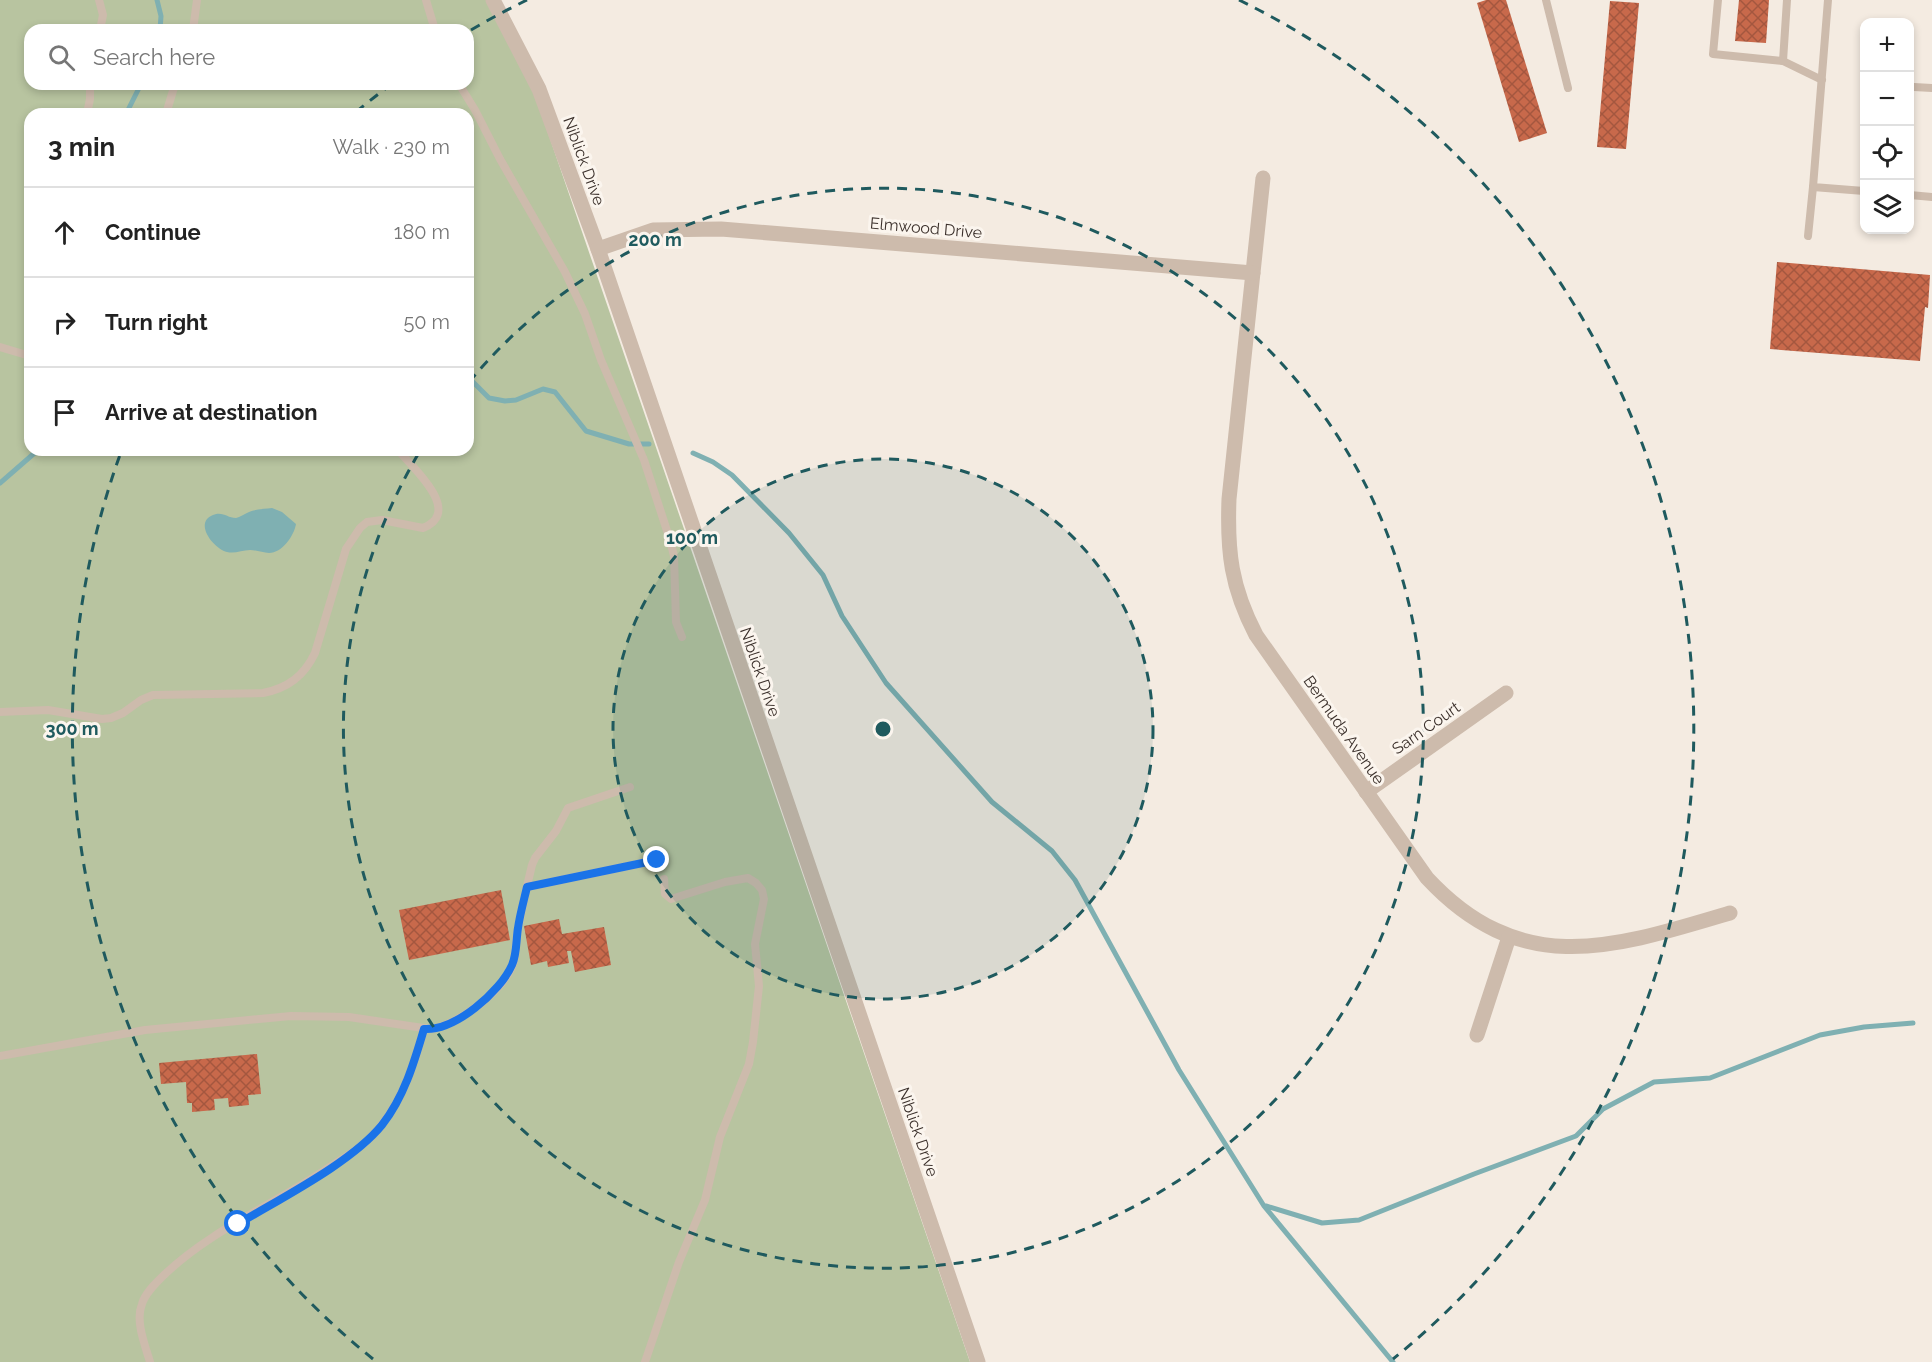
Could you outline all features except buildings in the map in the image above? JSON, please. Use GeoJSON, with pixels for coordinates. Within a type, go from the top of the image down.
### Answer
{"type":"FeatureCollection","features":[{"type":"Feature","properties":{"kind":"street","name":"Niblick Drive"},"geometry":{"type":"LineString","coordinates":[[493,0],[539,89],[598,249],[978,1362]]}},
{"type":"Feature","properties":{"kind":"street","name":"Bermuda Avenue"},"geometry":{"type":"LineString","coordinates":[[1263,178],[1229,499],[1229,547],[1234,582],[1256,635],[1404,847],[1439,891],[1466,913],[1509,937],[1533,943],[1585,946],[1620,942],[1668,932],[1730,913]]}},
{"type":"Feature","properties":{"kind":"street","name":"Elmwood Drive"},"geometry":{"type":"LineString","coordinates":[[598,249],[653,230],[721,229],[1254,273]]}},
{"type":"Feature","properties":{"kind":"street","name":"Sarn Court"},"geometry":{"type":"LineString","coordinates":[[1366,792],[1506,693]]}},
{"type":"Feature","properties":{"kind":"street"},"geometry":{"type":"LineString","coordinates":[[1477,1035],[1509,937]]}},
{"type":"Feature","properties":{"kind":"lane"},"geometry":{"type":"LineString","coordinates":[[99,0],[104,15],[102,24]]}},
{"type":"Feature","properties":{"kind":"lane"},"geometry":{"type":"LineString","coordinates":[[194,24],[197,0]]}},
{"type":"Feature","properties":{"kind":"lane"},"geometry":{"type":"LineString","coordinates":[[426,0],[433,24]]}},
{"type":"Feature","properties":{"kind":"lane"},"geometry":{"type":"LineString","coordinates":[[1545,0],[1568,88]]}},
{"type":"Feature","properties":{"kind":"lane"},"geometry":{"type":"LineString","coordinates":[[1718,0],[1713,54],[1783,61],[1821,80]]}},
{"type":"Feature","properties":{"kind":"lane"},"geometry":{"type":"LineString","coordinates":[[1783,61],[1787,0]]}},
{"type":"Feature","properties":{"kind":"lane"},"geometry":{"type":"LineString","coordinates":[[1808,236],[1828,0]]}},
{"type":"Feature","properties":{"kind":"lane"},"geometry":{"type":"LineString","coordinates":[[1914,87],[1932,88]]}},
{"type":"Feature","properties":{"kind":"lane"},"geometry":{"type":"LineString","coordinates":[[88,108],[90,90]]}},
{"type":"Feature","properties":{"kind":"lane"},"geometry":{"type":"LineString","coordinates":[[168,108],[174,90]]}},
{"type":"Feature","properties":{"kind":"lane"},"geometry":{"type":"LineString","coordinates":[[463,90],[474,108]]}},
{"type":"Feature","properties":{"kind":"lane"},"geometry":{"type":"LineString","coordinates":[[474,108],[565,273],[585,315],[644,460],[674,556],[676,622],[681,637]]}},
{"type":"Feature","properties":{"kind":"lane"},"geometry":{"type":"LineString","coordinates":[[1813,188],[1860,191]]}},
{"type":"Feature","properties":{"kind":"lane"},"geometry":{"type":"LineString","coordinates":[[1914,195],[1932,196]]}},
{"type":"Feature","properties":{"kind":"lane"},"geometry":{"type":"LineString","coordinates":[[0,347],[24,354]]}},
{"type":"Feature","properties":{"kind":"lane"},"geometry":{"type":"LineString","coordinates":[[0,712],[48,710],[102,719],[111,718],[153,695],[263,693],[280,689],[295,680],[309,667],[315,653],[346,549],[360,528],[367,522],[382,520],[423,528],[435,520],[438,511],[436,496],[403,456]]}},
{"type":"Feature","properties":{"kind":"lane"},"geometry":{"type":"LineString","coordinates":[[0,1056],[145,1030],[291,1016],[349,1017],[424,1029],[442,1026],[461,1017],[482,1002],[506,977],[513,963],[518,929],[535,858],[556,831],[568,808],[630,787]]}},
{"type":"Feature","properties":{"kind":"lane"},"geometry":{"type":"LineString","coordinates":[[527,887],[657,860]]}},
{"type":"Feature","properties":{"kind":"lane"},"geometry":{"type":"LineString","coordinates":[[645,1362],[679,1262],[705,1200],[720,1137],[749,1064],[759,986],[755,944],[764,898],[762,890],[748,878],[725,882],[671,899],[665,894],[663,879]]}},
{"type":"Feature","properties":{"kind":"lane"},"geometry":{"type":"LineString","coordinates":[[150,1362],[140,1326],[141,1304],[159,1280],[193,1249],[306,1183],[369,1138],[382,1124],[401,1094],[424,1029]]}},
{"type":"Feature","properties":{"kind":"green space"},"geometry":{"type":"Polygon","coordinates":[[[0,0],[487,0],[534,92],[970,1362],[0,1362],[0,0]]]}},
{"type":"Feature","properties":{"kind":"water"},"geometry":{"type":"Polygon","coordinates":[[[272,508],[282,512],[296,524],[287,543],[274,552],[250,550],[227,552],[212,541],[205,529],[207,519],[213,515],[220,514],[236,518],[252,511],[272,508]]]}},
{"type":"Feature","properties":{"kind":"waterway"},"geometry":{"type":"LineString","coordinates":[[157,0],[160,24]]}},
{"type":"Feature","properties":{"kind":"waterway"},"geometry":{"type":"LineString","coordinates":[[129,108],[138,90]]}},
{"type":"Feature","properties":{"kind":"waterway"},"geometry":{"type":"LineString","coordinates":[[474,383],[489,398],[505,401],[516,400],[543,389],[555,392],[586,431],[629,444],[649,444]]}},
{"type":"Feature","properties":{"kind":"waterway"},"geometry":{"type":"LineString","coordinates":[[693,453],[713,462],[732,475],[789,533],[823,575],[842,616],[886,683],[992,802],[1052,851],[1075,880],[1179,1070],[1264,1206],[1393,1362]]}},
{"type":"Feature","properties":{"kind":"waterway"},"geometry":{"type":"LineString","coordinates":[[0,483],[31,456]]}},
{"type":"Feature","properties":{"kind":"waterway"},"geometry":{"type":"LineString","coordinates":[[1266,1206],[1322,1223],[1359,1220],[1576,1136],[1603,1109],[1654,1082],[1710,1078],[1820,1035],[1864,1027],[1913,1023]]}},
{"type":"Feature","properties":{"kind":"route"},"geometry":{"type":"LineString","coordinates":[[238,1224],[352,1152],[382,1124],[401,1094],[409,1076],[424,1029],[442,1026],[461,1017],[482,1002],[506,977],[513,963],[527,887],[657,860]]}}]}
